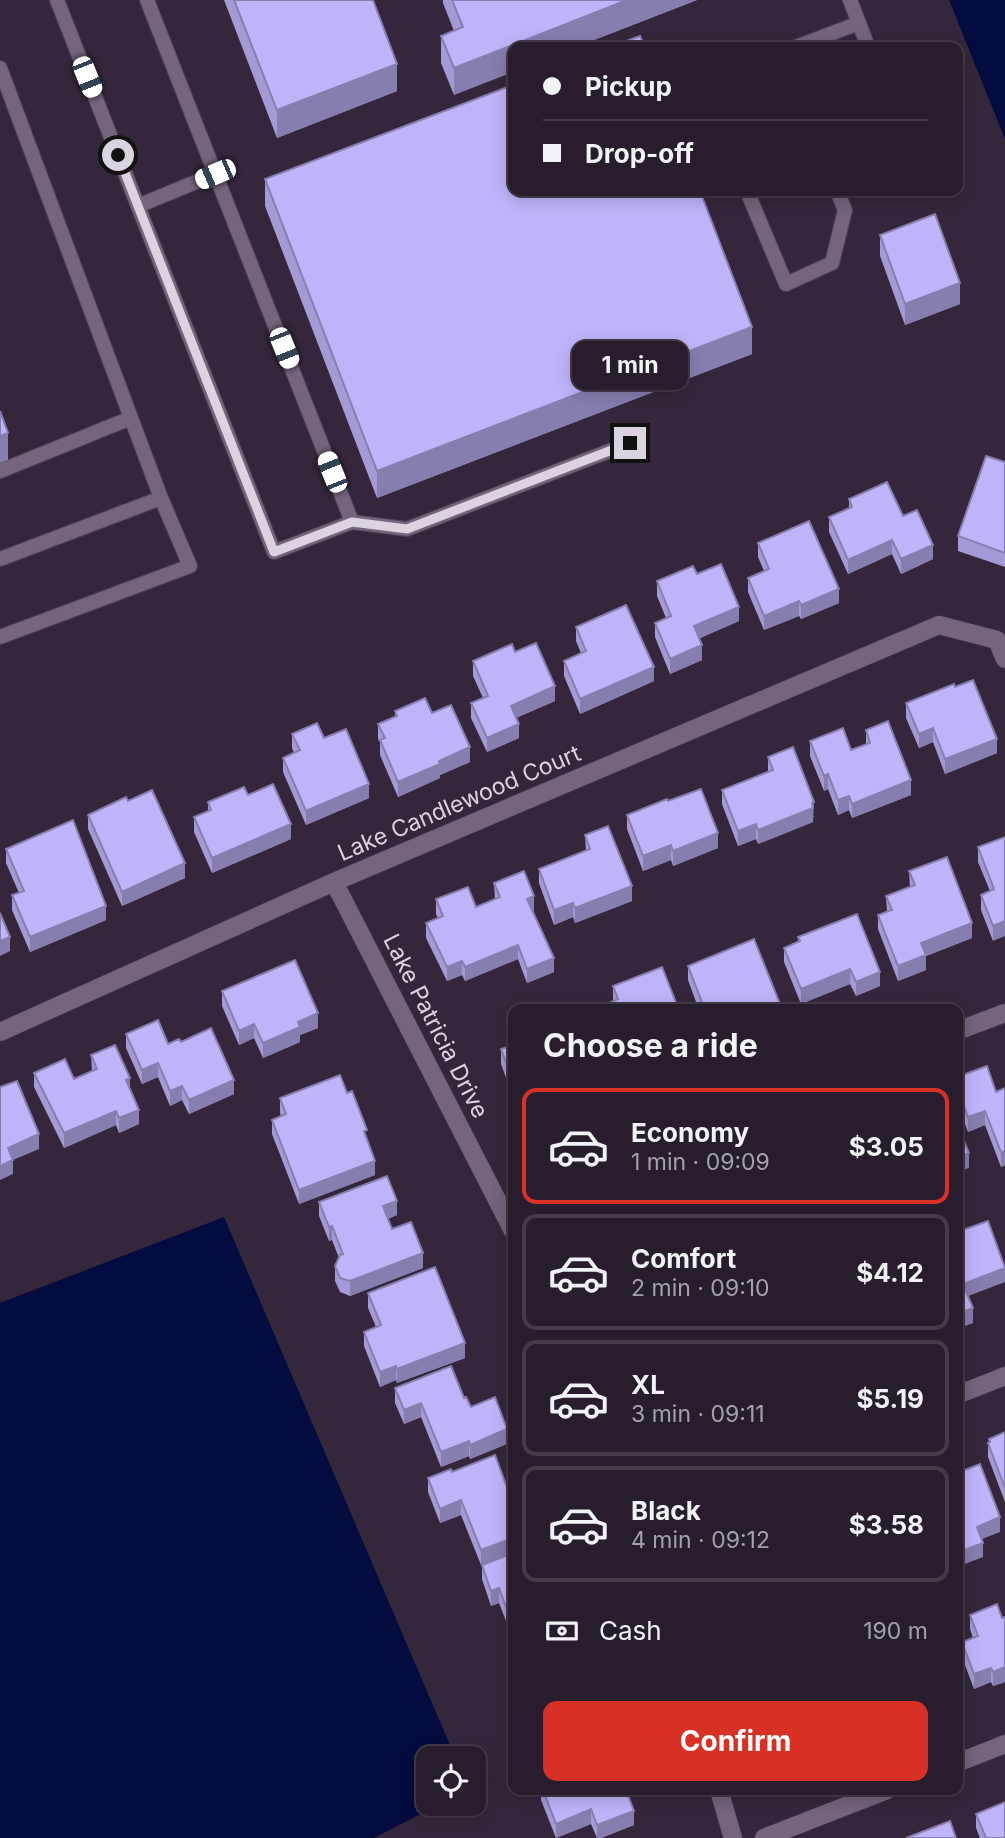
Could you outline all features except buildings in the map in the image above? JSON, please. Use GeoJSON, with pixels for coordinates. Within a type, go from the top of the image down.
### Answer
{"type":"FeatureCollection","features":[{"type":"Feature","properties":{"kind":"street","name":"Lake Candlewood Court"},"geometry":{"type":"LineString","coordinates":[[0,1032],[334,882],[939,625],[997,640],[1005,659]]}},
{"type":"Feature","properties":{"kind":"street","name":"Lake Patricia Drive"},"geometry":{"type":"LineString","coordinates":[[334,882],[507,1201]]}},
{"type":"Feature","properties":{"kind":"street"},"geometry":{"type":"LineString","coordinates":[[963,1029],[1005,1013]]}},
{"type":"Feature","properties":{"kind":"street"},"geometry":{"type":"LineString","coordinates":[[963,1393],[1005,1376]]}},
{"type":"Feature","properties":{"kind":"street"},"geometry":{"type":"LineString","coordinates":[[963,1761],[1005,1744]]}},
{"type":"Feature","properties":{"kind":"street"},"geometry":{"type":"LineString","coordinates":[[720,1795],[733,1838]]}},
{"type":"Feature","properties":{"kind":"street"},"geometry":{"type":"LineString","coordinates":[[764,1838],[874,1795]]}},
{"type":"Feature","properties":{"kind":"lane"},"geometry":{"type":"LineString","coordinates":[[57,0],[274,552],[352,522],[407,529],[630,443]]}},
{"type":"Feature","properties":{"kind":"lane"},"geometry":{"type":"LineString","coordinates":[[147,0],[352,522]]}},
{"type":"Feature","properties":{"kind":"lane"},"geometry":{"type":"LineString","coordinates":[[850,0],[866,42]]}},
{"type":"Feature","properties":{"kind":"lane"},"geometry":{"type":"LineString","coordinates":[[809,42],[859,23]]}},
{"type":"Feature","properties":{"kind":"lane"},"geometry":{"type":"LineString","coordinates":[[0,68],[161,498],[190,566],[0,637]]}},
{"type":"Feature","properties":{"kind":"lane"},"geometry":{"type":"LineString","coordinates":[[138,206],[215,174]]}},
{"type":"Feature","properties":{"kind":"lane"},"geometry":{"type":"LineString","coordinates":[[749,196],[786,284],[832,263],[845,210],[839,196]]}},
{"type":"Feature","properties":{"kind":"lane"},"geometry":{"type":"LineString","coordinates":[[0,471],[131,418]]}},
{"type":"Feature","properties":{"kind":"lane"},"geometry":{"type":"LineString","coordinates":[[0,559],[161,498]]}},
{"type":"Feature","properties":{"kind":"shaded area"},"geometry":{"type":"Polygon","coordinates":[[[949,0],[1005,0],[1005,139],[949,0]]]}},
{"type":"Feature","properties":{"kind":"shaded area"},"geometry":{"type":"Polygon","coordinates":[[[224,1217],[450,1746],[416,1746],[417,1816],[374,1838],[0,1838],[0,1303],[224,1217]]]}},
{"type":"Feature","properties":{"kind":"route"},"geometry":{"type":"LineString","coordinates":[[118,155],[274,552],[352,522],[407,529],[630,443]]}}]}
